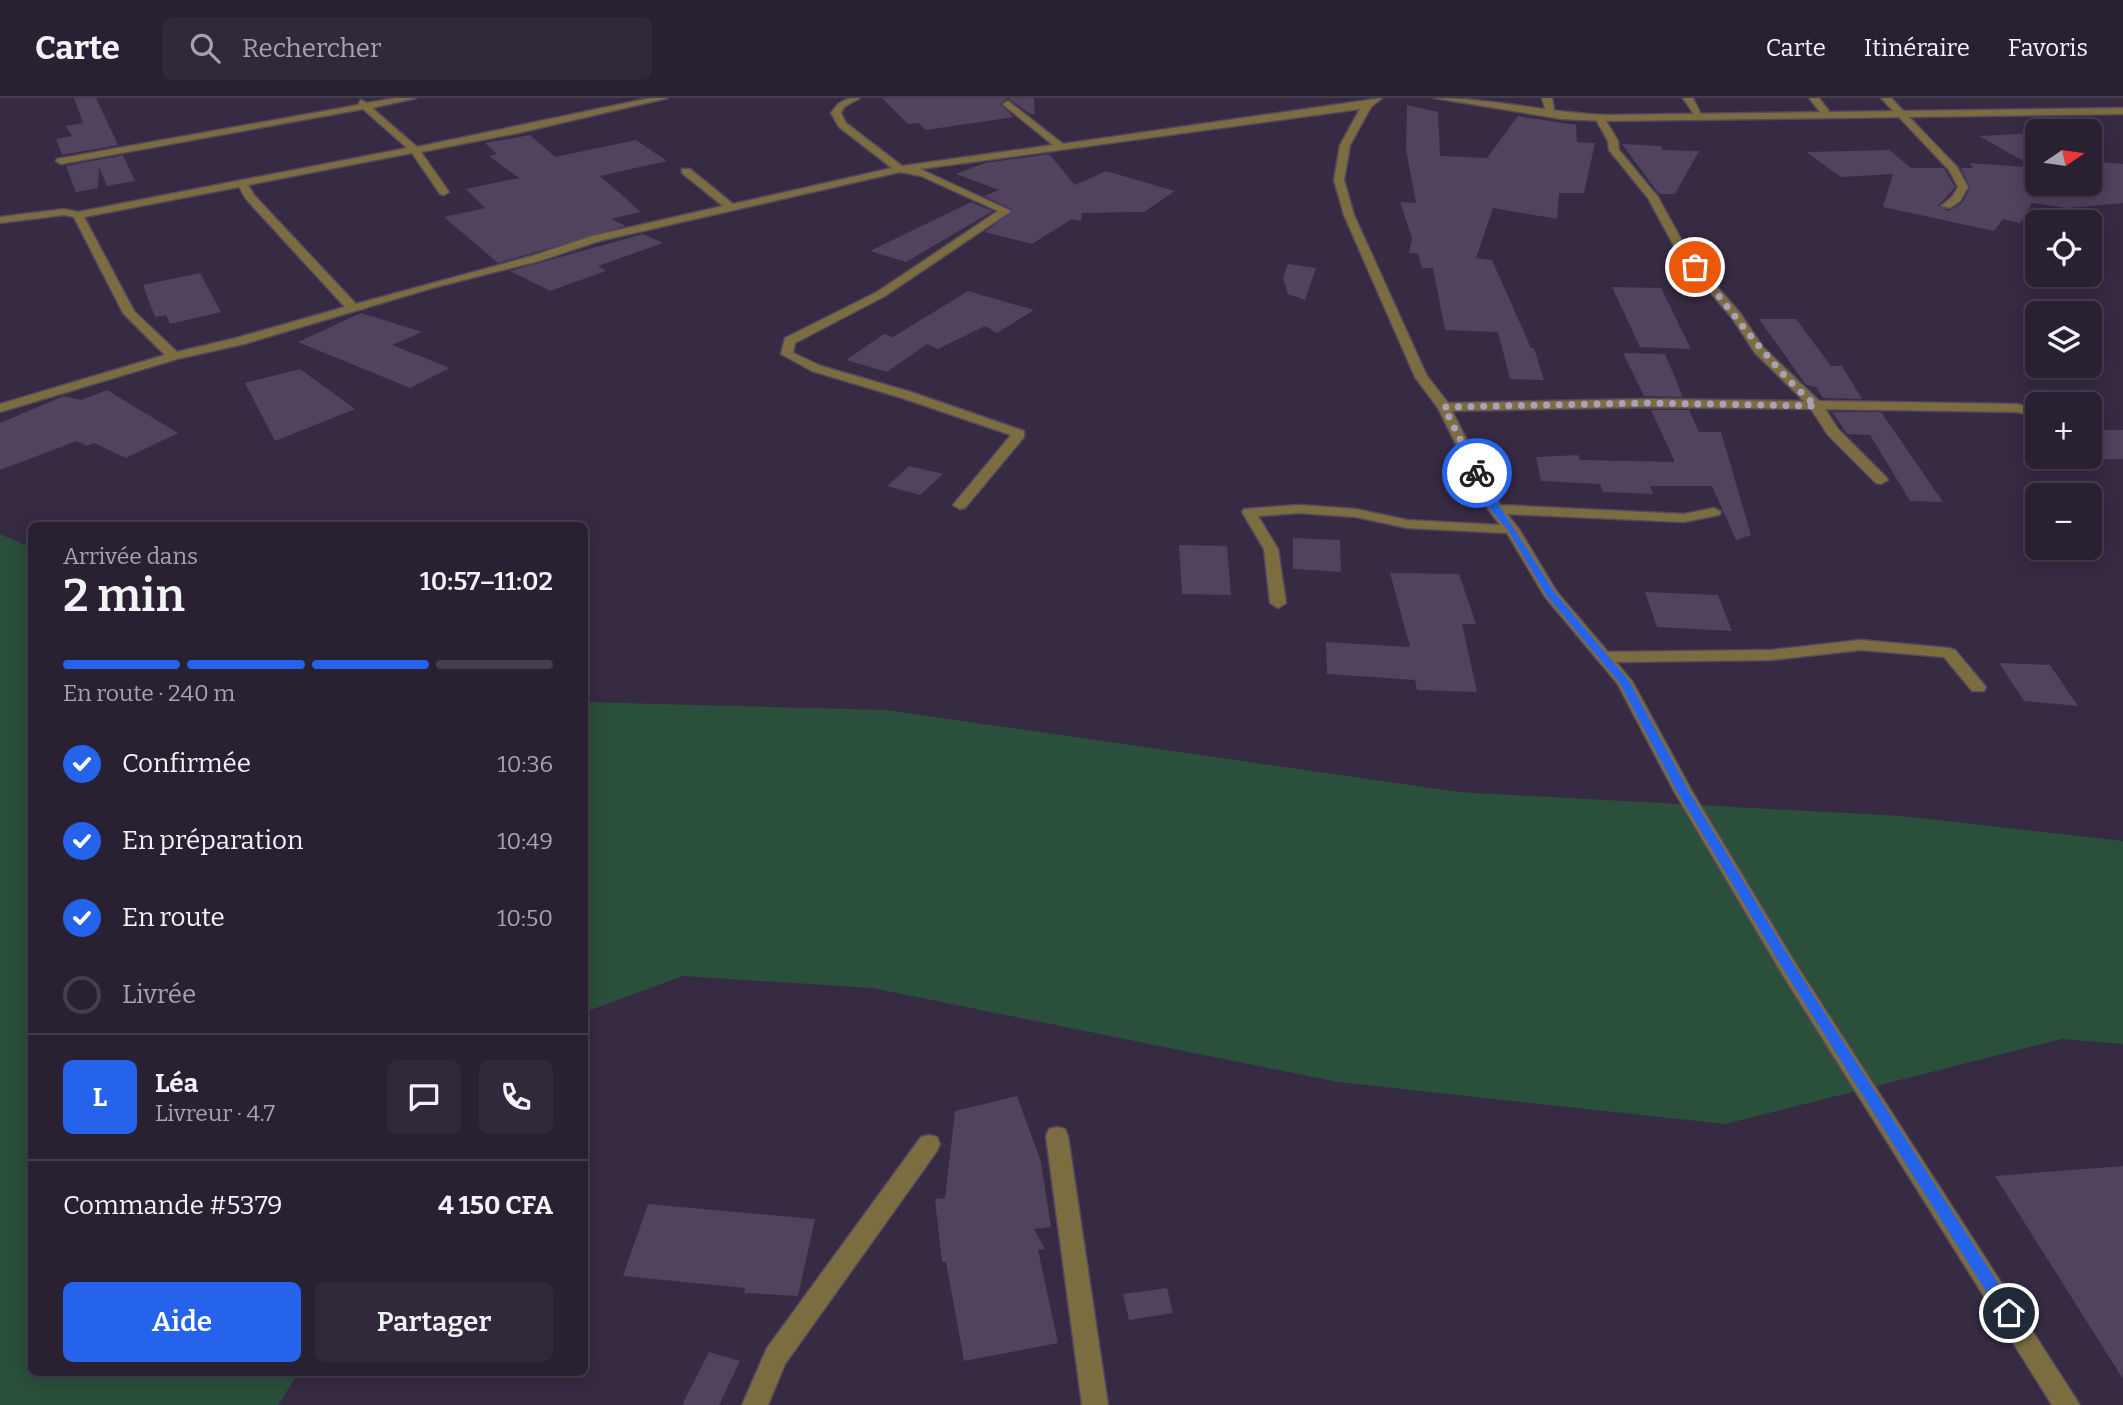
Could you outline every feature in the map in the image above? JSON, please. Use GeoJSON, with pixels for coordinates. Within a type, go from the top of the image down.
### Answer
{"type":"FeatureCollection","features":[{"type":"Feature","properties":{"kind":"street"},"geometry":{"type":"LineString","coordinates":[[356,98],[414,149],[444,192]]}},
{"type":"Feature","properties":{"kind":"street"},"geometry":{"type":"LineString","coordinates":[[61,162],[411,98]]}},
{"type":"Feature","properties":{"kind":"street"},"geometry":{"type":"LineString","coordinates":[[0,220],[64,212],[78,215],[518,130],[663,98]]}},
{"type":"Feature","properties":{"kind":"street"},"geometry":{"type":"LineString","coordinates":[[855,98],[841,105],[836,113],[842,125],[900,169],[924,173],[1006,211],[881,294],[789,341],[787,354],[806,367],[850,377],[968,414],[1019,434],[960,505]]}},
{"type":"Feature","properties":{"kind":"street"},"geometry":{"type":"LineString","coordinates":[[1439,98],[1552,115],[1600,117],[2121,112]]}},
{"type":"Feature","properties":{"kind":"street"},"geometry":{"type":"LineString","coordinates":[[1546,98],[1552,115]]}},
{"type":"Feature","properties":{"kind":"street"},"geometry":{"type":"LineString","coordinates":[[1688,98],[1700,117]]}},
{"type":"Feature","properties":{"kind":"street"},"geometry":{"type":"LineString","coordinates":[[1814,98],[1827,115]]}},
{"type":"Feature","properties":{"kind":"street"},"geometry":{"type":"LineString","coordinates":[[1886,98],[1954,169],[1963,187],[1956,199],[1946,206]]}},
{"type":"Feature","properties":{"kind":"street"},"geometry":{"type":"LineString","coordinates":[[0,408],[174,356],[227,346],[352,307],[569,250],[596,238],[729,206],[900,169],[1372,102]]}},
{"type":"Feature","properties":{"kind":"street"},"geometry":{"type":"LineString","coordinates":[[1372,102],[1345,145],[1339,180],[1349,215],[1421,377],[1444,407],[1494,509],[1512,529],[1550,594],[1623,681],[1684,793],[1789,969],[2067,1405]]}},
{"type":"Feature","properties":{"kind":"street"},"geometry":{"type":"LineString","coordinates":[[1009,104],[1060,146]]}},
{"type":"Feature","properties":{"kind":"street"},"geometry":{"type":"LineString","coordinates":[[1600,117],[1613,141],[1614,150],[1653,197],[1684,255],[1736,316],[1759,350],[1816,406],[1833,432],[1881,480]]}},
{"type":"Feature","properties":{"kind":"street"},"geometry":{"type":"LineString","coordinates":[[686,171],[729,206]]}},
{"type":"Feature","properties":{"kind":"street"},"geometry":{"type":"LineString","coordinates":[[242,183],[250,197],[352,307]]}},
{"type":"Feature","properties":{"kind":"street"},"geometry":{"type":"LineString","coordinates":[[78,215],[129,313],[174,356]]}},
{"type":"Feature","properties":{"kind":"street"},"geometry":{"type":"LineString","coordinates":[[1444,407],[1647,403],[2025,410]]}},
{"type":"Feature","properties":{"kind":"street"},"geometry":{"type":"LineString","coordinates":[[1278,603],[1271,549],[1249,512],[1299,509],[1356,513],[1407,524],[1468,530],[1512,529]]}},
{"type":"Feature","properties":{"kind":"street"},"geometry":{"type":"LineString","coordinates":[[1494,509],[1684,518],[1714,512]]}},
{"type":"Feature","properties":{"kind":"street"},"geometry":{"type":"LineString","coordinates":[[1603,657],[1772,654],[1861,645],[1914,648],[1948,653],[1978,687]]}},
{"type":"Feature","properties":{"kind":"street"},"geometry":{"type":"LineString","coordinates":[[1057,1136],[1095,1405]]}},
{"type":"Feature","properties":{"kind":"street"},"geometry":{"type":"LineString","coordinates":[[755,1405],[776,1356],[929,1144]]}},
{"type":"Feature","properties":{"kind":"green space"},"geometry":{"type":"Polygon","coordinates":[[[0,534],[28,546],[28,1376],[296,1376],[278,1405],[0,1405],[0,534]]]}},
{"type":"Feature","properties":{"kind":"green space"},"geometry":{"type":"Polygon","coordinates":[[[588,702],[886,710],[1459,792],[1902,816],[2123,841],[2123,1044],[2062,1039],[1725,1124],[1338,1082],[872,988],[683,976],[588,1011],[588,702]]]}},
{"type":"Feature","properties":{"kind":"building"},"geometry":{"type":"Polygon","coordinates":[[[74,98],[96,98],[118,145],[62,155],[56,139],[72,136],[66,126],[83,123],[74,98]]]}},
{"type":"Feature","properties":{"kind":"building"},"geometry":{"type":"Polygon","coordinates":[[[882,98],[1008,98],[1000,104],[1014,117],[926,130],[919,123],[908,124],[882,98]]]}},
{"type":"Feature","properties":{"kind":"building"},"geometry":{"type":"Polygon","coordinates":[[[1008,98],[1034,98],[1035,114],[1030,114],[1008,98]]]}},
{"type":"Feature","properties":{"kind":"building"},"geometry":{"type":"Polygon","coordinates":[[[1407,105],[1438,112],[1440,156],[1487,158],[1518,116],[1576,125],[1577,142],[1595,143],[1584,193],[1559,193],[1557,219],[1493,208],[1476,258],[1492,260],[1531,348],[1534,348],[1544,380],[1510,379],[1498,332],[1445,330],[1433,268],[1422,268],[1418,254],[1409,253],[1412,238],[1400,202],[1416,203],[1406,149],[1407,105]]]}},
{"type":"Feature","properties":{"kind":"building"},"geometry":{"type":"Polygon","coordinates":[[[2025,134],[2025,162],[1979,136],[2025,134]]]}},
{"type":"Feature","properties":{"kind":"building"},"geometry":{"type":"Polygon","coordinates":[[[530,135],[555,157],[636,140],[667,161],[600,176],[641,212],[611,219],[626,226],[498,263],[444,217],[485,208],[466,189],[519,178],[489,156],[497,154],[485,143],[530,135]]]}},
{"type":"Feature","properties":{"kind":"building"},"geometry":{"type":"Polygon","coordinates":[[[1622,144],[1661,146],[1663,150],[1699,151],[1675,194],[1659,194],[1622,144]]]}},
{"type":"Feature","properties":{"kind":"building"},"geometry":{"type":"Polygon","coordinates":[[[1889,150],[1911,168],[1944,168],[1955,187],[1938,206],[1949,211],[1962,203],[1970,188],[1961,168],[1973,168],[1970,163],[2025,167],[2025,196],[2102,196],[2102,162],[2123,164],[2123,203],[2068,208],[2032,203],[2025,210],[2020,223],[2003,219],[1994,231],[1883,207],[1893,174],[1841,177],[1806,152],[1889,150]]]}},
{"type":"Feature","properties":{"kind":"building"},"geometry":{"type":"Polygon","coordinates":[[[1049,154],[1075,185],[1106,171],[1175,191],[1144,212],[1082,213],[1081,221],[1072,219],[1032,244],[985,232],[1013,210],[984,196],[999,190],[956,174],[985,163],[1049,154]]]}},
{"type":"Feature","properties":{"kind":"building"},"geometry":{"type":"Polygon","coordinates":[[[123,155],[135,181],[107,186],[99,167],[98,188],[76,192],[66,166],[123,155]]]}},
{"type":"Feature","properties":{"kind":"building"},"geometry":{"type":"Polygon","coordinates":[[[971,202],[993,211],[906,262],[870,251],[971,202]]]}},
{"type":"Feature","properties":{"kind":"building"},"geometry":{"type":"Polygon","coordinates":[[[643,234],[663,243],[598,266],[606,271],[550,291],[510,271],[643,234]]]}},
{"type":"Feature","properties":{"kind":"building"},"geometry":{"type":"Polygon","coordinates":[[[1288,264],[1316,268],[1305,300],[1288,294],[1283,278],[1288,264]]]}},
{"type":"Feature","properties":{"kind":"building"},"geometry":{"type":"Polygon","coordinates":[[[200,273],[221,312],[170,324],[166,315],[155,317],[143,285],[200,273]]]}},
{"type":"Feature","properties":{"kind":"building"},"geometry":{"type":"Polygon","coordinates":[[[1612,287],[1661,288],[1691,349],[1640,347],[1612,287]]]}},
{"type":"Feature","properties":{"kind":"building"},"geometry":{"type":"Polygon","coordinates":[[[968,291],[1034,310],[997,333],[985,326],[938,349],[927,344],[887,372],[846,360],[884,334],[893,337],[968,291]]]}},
{"type":"Feature","properties":{"kind":"building"},"geometry":{"type":"Polygon","coordinates":[[[361,313],[422,332],[392,345],[450,368],[410,388],[298,342],[361,313]]]}},
{"type":"Feature","properties":{"kind":"building"},"geometry":{"type":"Polygon","coordinates":[[[1759,319],[1796,319],[1831,366],[1842,366],[1862,399],[1823,398],[1816,387],[1806,385],[1759,319]]]}},
{"type":"Feature","properties":{"kind":"building"},"geometry":{"type":"Polygon","coordinates":[[[1623,353],[1665,354],[1683,397],[1644,396],[1623,353]]]}},
{"type":"Feature","properties":{"kind":"building"},"geometry":{"type":"Polygon","coordinates":[[[300,369],[355,409],[275,441],[245,383],[300,369]]]}},
{"type":"Feature","properties":{"kind":"building"},"geometry":{"type":"Polygon","coordinates":[[[107,390],[178,433],[126,458],[94,443],[87,446],[77,441],[0,470],[0,423],[64,396],[81,400],[107,390]]]}},
{"type":"Feature","properties":{"kind":"building"},"geometry":{"type":"Polygon","coordinates":[[[1651,410],[1689,410],[1699,432],[1721,432],[1751,535],[1736,540],[1712,486],[1650,486],[1653,494],[1603,492],[1600,484],[1541,481],[1536,457],[1578,455],[1580,460],[1675,462],[1651,410]]]}},
{"type":"Feature","properties":{"kind":"building"},"geometry":{"type":"Polygon","coordinates":[[[1832,412],[1881,412],[1943,502],[1910,501],[1870,435],[1847,434],[1832,412]]]}},
{"type":"Feature","properties":{"kind":"building"},"geometry":{"type":"Polygon","coordinates":[[[2102,430],[2123,430],[2123,459],[2102,459],[2102,430]]]}},
{"type":"Feature","properties":{"kind":"building"},"geometry":{"type":"Polygon","coordinates":[[[909,466],[943,474],[920,495],[887,486],[909,466]]]}},
{"type":"Feature","properties":{"kind":"building"},"geometry":{"type":"Polygon","coordinates":[[[1293,538],[1340,540],[1341,572],[1293,569],[1293,538]]]}},
{"type":"Feature","properties":{"kind":"building"},"geometry":{"type":"Polygon","coordinates":[[[1179,545],[1227,546],[1231,595],[1182,594],[1179,545]]]}},
{"type":"Feature","properties":{"kind":"building"},"geometry":{"type":"Polygon","coordinates":[[[1390,573],[1459,574],[1476,624],[1462,624],[1477,692],[1417,690],[1415,680],[1327,674],[1326,642],[1410,647],[1390,573]]]}},
{"type":"Feature","properties":{"kind":"building"},"geometry":{"type":"Polygon","coordinates":[[[1645,592],[1718,595],[1732,631],[1657,627],[1645,592]]]}},
{"type":"Feature","properties":{"kind":"building"},"geometry":{"type":"Polygon","coordinates":[[[1999,663],[2050,665],[2078,706],[2024,701],[1999,663]]]}},
{"type":"Feature","properties":{"kind":"building"},"geometry":{"type":"Polygon","coordinates":[[[1017,1096],[1041,1162],[1051,1227],[1034,1229],[1045,1249],[1038,1250],[1058,1343],[964,1361],[946,1262],[942,1262],[935,1199],[945,1198],[955,1111],[1017,1096]]]}},
{"type":"Feature","properties":{"kind":"building"},"geometry":{"type":"Polygon","coordinates":[[[2123,1166],[2123,1379],[1995,1176],[2123,1166]]]}},
{"type":"Feature","properties":{"kind":"building"},"geometry":{"type":"Polygon","coordinates":[[[648,1204],[815,1219],[798,1296],[744,1293],[745,1288],[623,1276],[648,1204]]]}},
{"type":"Feature","properties":{"kind":"building"},"geometry":{"type":"Polygon","coordinates":[[[1167,1288],[1173,1313],[1129,1320],[1123,1294],[1167,1288]]]}},
{"type":"Feature","properties":{"kind":"building"},"geometry":{"type":"Polygon","coordinates":[[[709,1352],[740,1361],[719,1405],[682,1405],[709,1352]]]}},
{"type":"Feature","properties":{"kind":"way so far"},"geometry":{"type":"LineString","coordinates":[[1477,473],[1444,407],[1647,403],[1816,406],[1759,350],[1736,316],[1695,267]]}},
{"type":"Feature","properties":{"kind":"route"},"geometry":{"type":"LineString","coordinates":[[1477,473],[1494,509],[1512,529],[1550,594],[1623,681],[1684,793],[1789,969],[2009,1313]]}}]}
